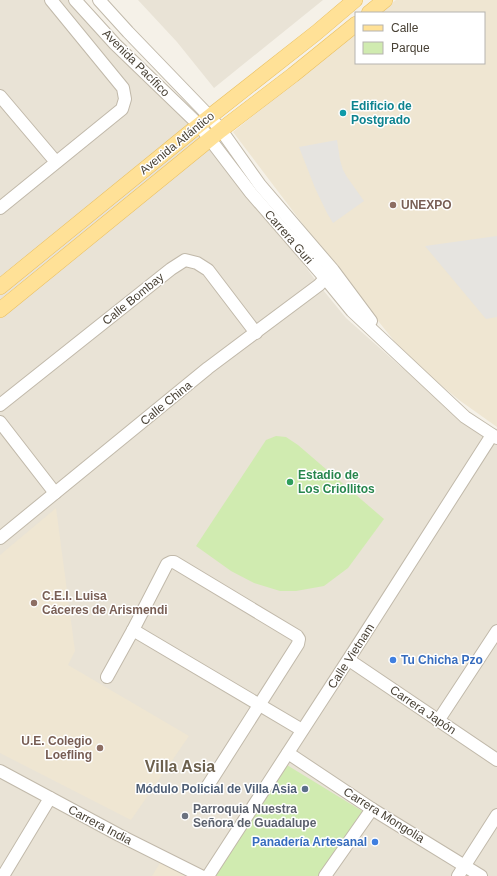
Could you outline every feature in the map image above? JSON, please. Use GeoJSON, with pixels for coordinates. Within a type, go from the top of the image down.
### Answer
{"type":"FeatureCollection","features":[{"type":"Feature","properties":{"kind":"main road","name":"Avenida Atlántico"},"geometry":{"type":"LineString","coordinates":[[0,287],[356,0]]}},
{"type":"Feature","properties":{"kind":"main road"},"geometry":{"type":"LineString","coordinates":[[370,12],[385,0]]}},
{"type":"Feature","properties":{"kind":"main road","name":"Avenida Atlántico"},"geometry":{"type":"LineString","coordinates":[[0,310],[215,135],[355,25]]}},
{"type":"Feature","properties":{"kind":"street"},"geometry":{"type":"LineString","coordinates":[[0,208],[122,109],[125,99],[123,88],[51,0]]}},
{"type":"Feature","properties":{"kind":"street","name":"Avenida Pacífico"},"geometry":{"type":"LineString","coordinates":[[75,0],[115,44],[204,121]]}},
{"type":"Feature","properties":{"kind":"street"},"geometry":{"type":"LineString","coordinates":[[87,13],[95,0]]}},
{"type":"Feature","properties":{"kind":"street","name":"Avenida Pacífico"},"geometry":{"type":"LineString","coordinates":[[98,0],[128,32],[204,121]]}},
{"type":"Feature","properties":{"kind":"street"},"geometry":{"type":"LineString","coordinates":[[0,96],[56,162]]}},
{"type":"Feature","properties":{"kind":"street","name":"Carrera Guri"},"geometry":{"type":"LineString","coordinates":[[204,121],[215,135],[251,193],[329,274],[352,311],[465,417],[495,437]]}},
{"type":"Feature","properties":{"kind":"street","name":"Calle Bombay"},"geometry":{"type":"LineString","coordinates":[[0,405],[171,269],[185,260],[197,263],[208,270],[256,333]]}},
{"type":"Feature","properties":{"kind":"street","name":"Calle China"},"geometry":{"type":"LineString","coordinates":[[0,538],[208,368],[319,285],[329,274]]}},
{"type":"Feature","properties":{"kind":"street"},"geometry":{"type":"LineString","coordinates":[[0,422],[55,493]]}},
{"type":"Feature","properties":{"kind":"street","name":"Calle Vietnam"},"geometry":{"type":"LineString","coordinates":[[208,876],[302,730],[495,437]]}},
{"type":"Feature","properties":{"kind":"street"},"geometry":{"type":"LineString","coordinates":[[107,677],[167,564],[171,562],[174,562],[297,636],[299,640],[298,644],[208,787]]}},
{"type":"Feature","properties":{"kind":"street"},"geometry":{"type":"LineString","coordinates":[[133,630],[302,730]]}},
{"type":"Feature","properties":{"kind":"street"},"geometry":{"type":"LineString","coordinates":[[438,720],[497,631]]}},
{"type":"Feature","properties":{"kind":"street","name":"Carrera Japón"},"geometry":{"type":"LineString","coordinates":[[349,660],[497,760]]}},
{"type":"Feature","properties":{"kind":"street","name":"Carrera Mongolia"},"geometry":{"type":"LineString","coordinates":[[288,753],[372,809],[481,876]]}},
{"type":"Feature","properties":{"kind":"street","name":"Carrera India"},"geometry":{"type":"LineString","coordinates":[[0,771],[119,835],[201,876]]}},
{"type":"Feature","properties":{"kind":"street"},"geometry":{"type":"LineString","coordinates":[[3,876],[50,798]]}},
{"type":"Feature","properties":{"kind":"street"},"geometry":{"type":"LineString","coordinates":[[325,876],[372,809]]}},
{"type":"Feature","properties":{"kind":"street"},"geometry":{"type":"LineString","coordinates":[[458,876],[497,815]]}},
{"type":"Feature","properties":{"kind":"shaded area"},"geometry":{"type":"Polygon","coordinates":[[[0,0],[75,0],[199,125],[319,285],[346,318],[400,366],[465,417],[497,438],[497,876],[0,876],[0,0]]]}},
{"type":"Feature","properties":{"kind":"shaded area"},"geometry":{"type":"Polygon","coordinates":[[[138,0],[323,0],[214,88],[177,42],[138,0]]]}},
{"type":"Feature","properties":{"kind":"shaded area","name":"UNEXPO"},"geometry":{"type":"Polygon","coordinates":[[[396,0],[497,0],[497,427],[459,400],[407,357],[343,277],[233,132],[355,33],[355,64],[485,64],[485,12],[381,12],[396,0]]]}},
{"type":"Feature","properties":{"kind":"shaded area"},"geometry":{"type":"Polygon","coordinates":[[[337,140],[343,170],[364,201],[333,223],[315,188],[299,147],[337,140]]]}},
{"type":"Feature","properties":{"kind":"shaded area"},"geometry":{"type":"Polygon","coordinates":[[[497,236],[497,317],[486,319],[425,246],[497,236]]]}},
{"type":"Feature","properties":{"kind":"shaded area"},"geometry":{"type":"Polygon","coordinates":[[[56,508],[75,651],[68,665],[189,736],[131,820],[0,753],[0,555],[56,508]]]}},
{"type":"Feature","properties":{"kind":"shaded area"},"geometry":{"type":"Polygon","coordinates":[[[163,858],[201,876],[152,876],[163,858]]]}},
{"type":"Feature","properties":{"kind":"green space","name":"Estadio de Los Criollitos"},"geometry":{"type":"Polygon","coordinates":[[[276,436],[286,437],[298,445],[384,519],[348,568],[324,586],[296,591],[280,591],[254,583],[231,571],[196,546],[266,440],[276,436]]]}},
{"type":"Feature","properties":{"kind":"green space"},"geometry":{"type":"Polygon","coordinates":[[[282,762],[367,814],[322,876],[211,876],[282,762]]]}},
{"type":"Feature","properties":{"kind":"place","name":"Edificio de Postgrado"},"geometry":{"type":"Point","coordinates":[343,113]}},
{"type":"Feature","properties":{"kind":"place","name":"UNEXPO"},"geometry":{"type":"Point","coordinates":[393,205]}},
{"type":"Feature","properties":{"kind":"place","name":"Estadio de Los Criollitos"},"geometry":{"type":"Point","coordinates":[290,482]}},
{"type":"Feature","properties":{"kind":"place","name":"C.E.I. Luisa Cáceres de Arismendi"},"geometry":{"type":"Point","coordinates":[34,603]}},
{"type":"Feature","properties":{"kind":"place","name":"Tu Chicha Pzo"},"geometry":{"type":"Point","coordinates":[393,660]}},
{"type":"Feature","properties":{"kind":"place","name":"U.E. Colegio Loefling"},"geometry":{"type":"Point","coordinates":[100,748]}},
{"type":"Feature","properties":{"kind":"place","name":"Módulo Policial de Villa Asia"},"geometry":{"type":"Point","coordinates":[305,789]}},
{"type":"Feature","properties":{"kind":"place","name":"Parroquia Nuestra Señora de Guadalupe"},"geometry":{"type":"Point","coordinates":[185,816]}},
{"type":"Feature","properties":{"kind":"place","name":"Panadería Artesanal"},"geometry":{"type":"Point","coordinates":[375,842]}},
{"type":"Feature","properties":{"kind":"district","name":"Villa Asia"},"geometry":{"type":"Point","coordinates":[180,766]}}]}
